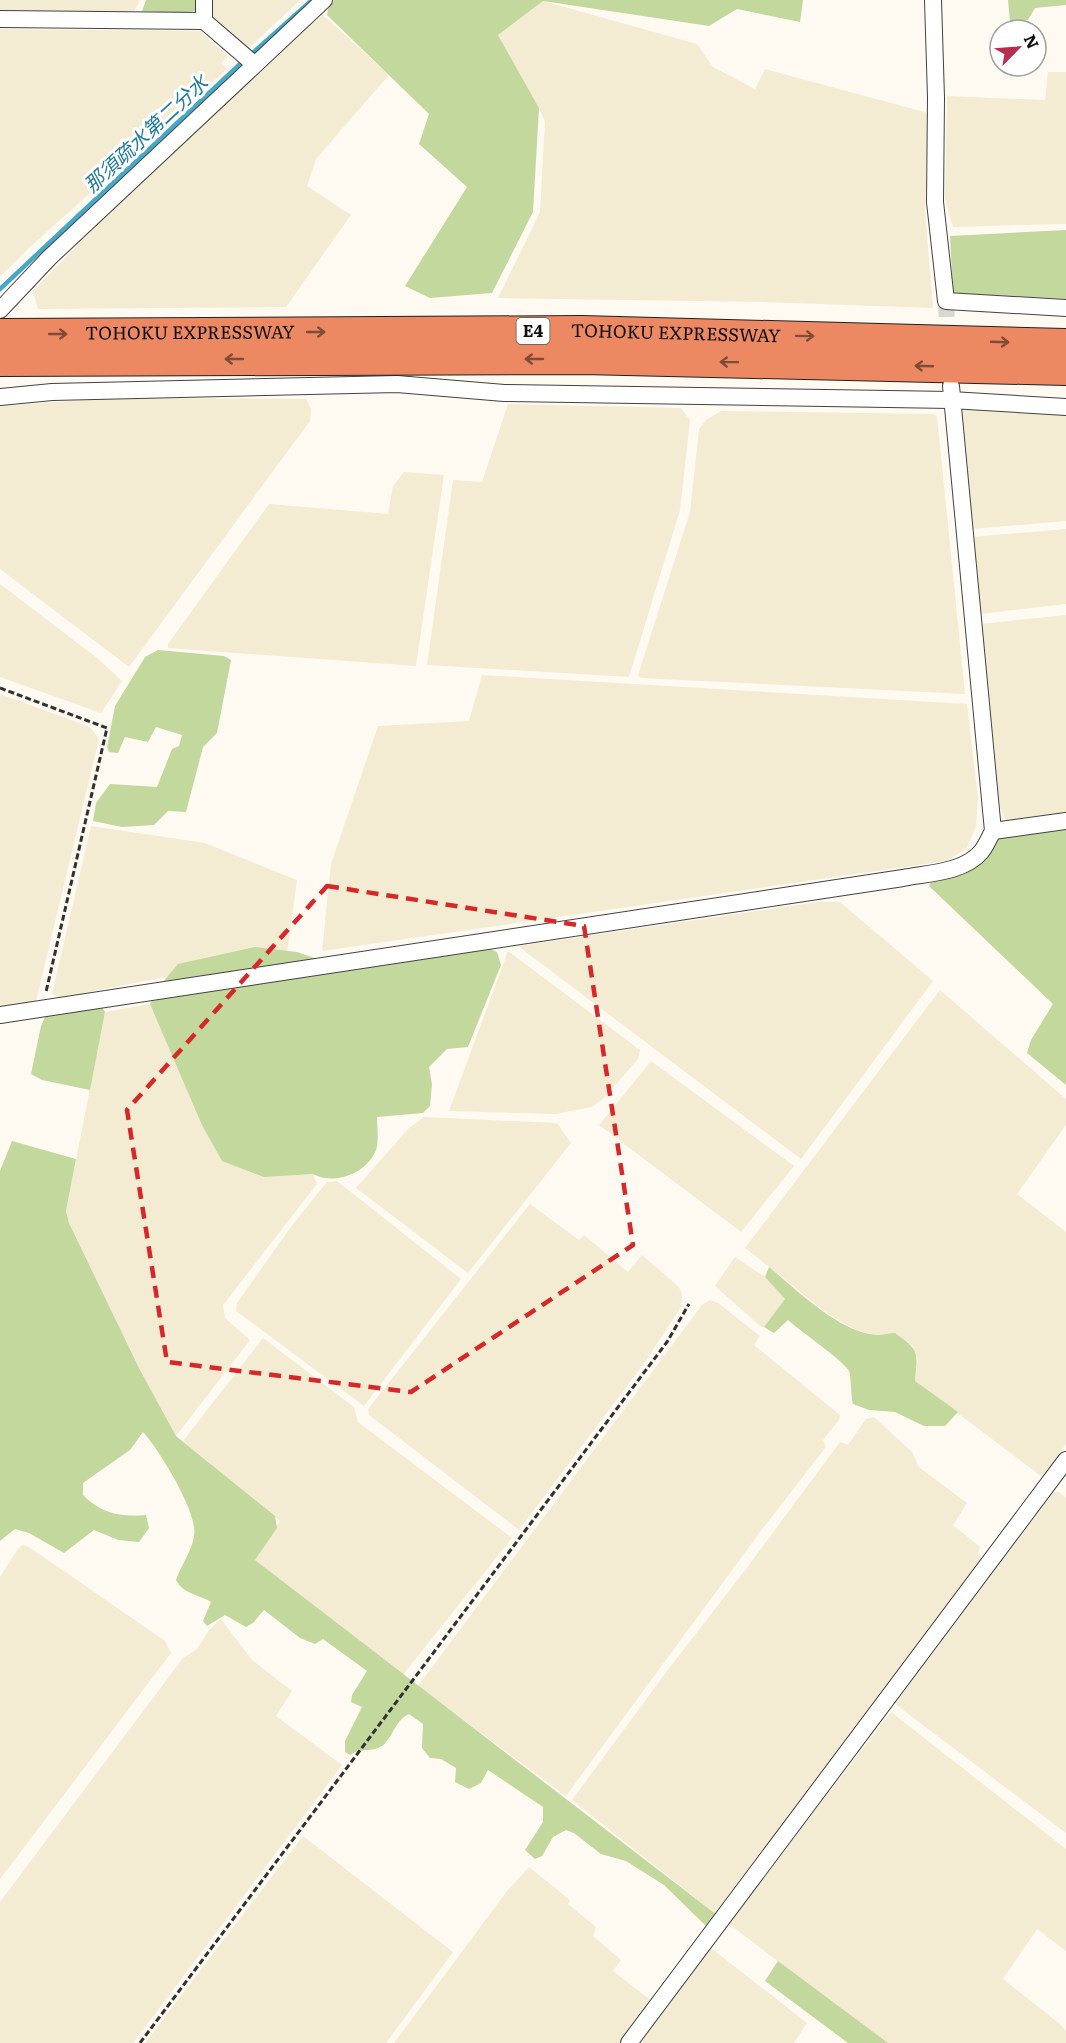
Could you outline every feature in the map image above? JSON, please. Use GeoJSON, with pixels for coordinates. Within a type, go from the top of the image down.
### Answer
{"type":"FeatureCollection","features":[{"type":"Feature","properties":{"kind":"highway","name":"TOHOKU EXPRESSWAY"},"geometry":{"type":"LineString","coordinates":[[0,334],[582,331],[1066,344]]}},
{"type":"Feature","properties":{"kind":"highway","name":"TOHOKU EXPRESSWAY"},"geometry":{"type":"LineString","coordinates":[[0,361],[582,359],[1066,370]]}},
{"type":"Feature","properties":{"kind":"street"},"geometry":{"type":"LineString","coordinates":[[204,0],[204,21]]}},
{"type":"Feature","properties":{"kind":"street"},"geometry":{"type":"LineString","coordinates":[[0,310],[49,258],[324,0]]}},
{"type":"Feature","properties":{"kind":"street"},"geometry":{"type":"LineString","coordinates":[[933,0],[936,98],[935,202],[946,301],[1066,308]]}},
{"type":"Feature","properties":{"kind":"street"},"geometry":{"type":"LineString","coordinates":[[0,19],[204,21],[254,64]]}},
{"type":"Feature","properties":{"kind":"street"},"geometry":{"type":"LineString","coordinates":[[0,397],[52,392],[397,384],[504,393],[951,393],[1066,407]]}},
{"type":"Feature","properties":{"kind":"street"},"geometry":{"type":"LineString","coordinates":[[0,1015],[940,871],[961,866],[973,859],[982,851],[993,831],[951,393]]}},
{"type":"Feature","properties":{"kind":"street"},"geometry":{"type":"LineString","coordinates":[[993,831],[1066,821]]}},
{"type":"Feature","properties":{"kind":"street"},"geometry":{"type":"LineString","coordinates":[[629,2043],[1066,1460]]}},
{"type":"Feature","properties":{"kind":"path"},"geometry":{"type":"LineString","coordinates":[[0,688],[107,728],[42,1009]]}},
{"type":"Feature","properties":{"kind":"path"},"geometry":{"type":"LineString","coordinates":[[140,2043],[667,1342],[689,1304]]}},
{"type":"Feature","properties":{"kind":"highlighted area"},"geometry":{"type":"Polygon","coordinates":[[[327,886],[584,926],[633,1245],[411,1392],[167,1362],[127,1110],[327,886]]]}},
{"type":"Feature","properties":{"kind":"shaded area"},"geometry":{"type":"Polygon","coordinates":[[[0,0],[140,0],[133,13],[0,12],[0,0]]]}},
{"type":"Feature","properties":{"kind":"shaded area"},"geometry":{"type":"Polygon","coordinates":[[[210,0],[300,0],[248,49],[210,16],[210,0]]]}},
{"type":"Feature","properties":{"kind":"shaded area"},"geometry":{"type":"Polygon","coordinates":[[[543,1],[697,44],[713,67],[755,89],[765,69],[928,113],[925,212],[933,308],[762,302],[498,298],[540,212],[545,122],[498,35],[543,1]]]}},
{"type":"Feature","properties":{"kind":"shaded area"},"geometry":{"type":"Polygon","coordinates":[[[323,15],[389,75],[316,159],[307,186],[351,215],[286,307],[38,309],[33,291],[138,182],[263,64],[323,15]]]}},
{"type":"Feature","properties":{"kind":"shaded area"},"geometry":{"type":"Polygon","coordinates":[[[0,29],[200,31],[228,56],[221,63],[227,69],[0,277],[0,29]]]}},
{"type":"Feature","properties":{"kind":"shaded area"},"geometry":{"type":"Polygon","coordinates":[[[1048,72],[1066,72],[1066,224],[953,227],[945,199],[947,96],[1045,100],[1048,72]]]}},
{"type":"Feature","properties":{"kind":"shaded area"},"geometry":{"type":"Polygon","coordinates":[[[111,398],[306,399],[311,409],[310,421],[129,667],[0,569],[0,406],[111,398]]]}},
{"type":"Feature","properties":{"kind":"shaded area"},"geometry":{"type":"Polygon","coordinates":[[[508,404],[681,408],[690,420],[680,510],[629,677],[427,665],[453,480],[482,482],[508,404]]]}},
{"type":"Feature","properties":{"kind":"shaded area"},"geometry":{"type":"Polygon","coordinates":[[[965,409],[1066,414],[1066,521],[970,529],[960,414],[965,409]]]}},
{"type":"Feature","properties":{"kind":"shaded area"},"geometry":{"type":"Polygon","coordinates":[[[721,411],[933,414],[937,416],[965,694],[641,678],[638,675],[690,512],[699,429],[706,420],[721,411]]]}},
{"type":"Feature","properties":{"kind":"shaded area"},"geometry":{"type":"Polygon","coordinates":[[[404,472],[444,475],[416,666],[168,648],[168,644],[269,504],[388,514],[393,486],[404,472]]]}},
{"type":"Feature","properties":{"kind":"shaded area"},"geometry":{"type":"Polygon","coordinates":[[[1066,529],[1066,604],[980,614],[971,537],[1066,529]]]}},
{"type":"Feature","properties":{"kind":"shaded area"},"geometry":{"type":"Polygon","coordinates":[[[0,584],[97,658],[122,681],[101,713],[0,677],[0,584]]]}},
{"type":"Feature","properties":{"kind":"shaded area"},"geometry":{"type":"Polygon","coordinates":[[[1066,615],[1066,814],[1007,823],[1000,807],[980,624],[1066,615]]]}},
{"type":"Feature","properties":{"kind":"shaded area"},"geometry":{"type":"Polygon","coordinates":[[[482,675],[967,704],[978,798],[976,827],[966,849],[946,861],[322,951],[331,864],[378,726],[469,721],[482,675]]]}},
{"type":"Feature","properties":{"kind":"shaded area"},"geometry":{"type":"Polygon","coordinates":[[[0,694],[90,727],[99,739],[36,1001],[0,1008],[0,694]]]}},
{"type":"Feature","properties":{"kind":"shaded area"},"geometry":{"type":"Polygon","coordinates":[[[91,826],[205,843],[297,880],[287,953],[63,999],[52,994],[91,826]]]}},
{"type":"Feature","properties":{"kind":"shaded area"},"geometry":{"type":"Polygon","coordinates":[[[818,902],[840,902],[933,981],[801,1159],[518,946],[818,902]]]}},
{"type":"Feature","properties":{"kind":"shaded area"},"geometry":{"type":"Polygon","coordinates":[[[508,951],[640,1050],[638,1059],[604,1098],[592,1107],[555,1114],[449,1111],[508,951]]]}},
{"type":"Feature","properties":{"kind":"shaded area"},"geometry":{"type":"Polygon","coordinates":[[[940,990],[1066,1099],[1066,1125],[1017,1194],[1066,1232],[1066,1444],[1042,1477],[915,1381],[918,1360],[913,1346],[895,1333],[874,1335],[856,1330],[828,1314],[745,1248],[940,990]]]}},
{"type":"Feature","properties":{"kind":"shaded area"},"geometry":{"type":"Polygon","coordinates":[[[150,1004],[177,1055],[264,1177],[313,1174],[317,1184],[223,1305],[225,1318],[250,1340],[176,1436],[139,1368],[69,1223],[66,1211],[105,1012],[150,1004]]]}},
{"type":"Feature","properties":{"kind":"shaded area"},"geometry":{"type":"Polygon","coordinates":[[[651,1061],[794,1166],[741,1232],[599,1125],[651,1061]]]}},
{"type":"Feature","properties":{"kind":"shaded area"},"geometry":{"type":"Polygon","coordinates":[[[424,1117],[557,1123],[571,1143],[468,1273],[356,1188],[409,1128],[424,1117]]]}},
{"type":"Feature","properties":{"kind":"shaded area"},"geometry":{"type":"Polygon","coordinates":[[[337,1181],[461,1279],[364,1406],[236,1311],[237,1303],[293,1224],[327,1182],[337,1181]]]}},
{"type":"Feature","properties":{"kind":"shaded area"},"geometry":{"type":"Polygon","coordinates":[[[530,1204],[579,1240],[584,1235],[628,1272],[642,1255],[678,1286],[682,1293],[681,1307],[647,1359],[519,1530],[369,1415],[368,1409],[530,1204]]]}},
{"type":"Feature","properties":{"kind":"shaded area"},"geometry":{"type":"Polygon","coordinates":[[[735,1257],[765,1277],[785,1299],[764,1327],[715,1286],[735,1257]]]}},
{"type":"Feature","properties":{"kind":"shaded area"},"geometry":{"type":"Polygon","coordinates":[[[710,1300],[718,1303],[760,1336],[754,1345],[840,1415],[839,1420],[823,1440],[826,1447],[760,1532],[566,1796],[418,1686],[702,1305],[710,1300]]]}},
{"type":"Feature","properties":{"kind":"shaded area"},"geometry":{"type":"Polygon","coordinates":[[[263,1338],[354,1407],[358,1422],[512,1538],[402,1676],[255,1560],[280,1521],[183,1441],[263,1338]]]}},
{"type":"Feature","properties":{"kind":"shaded area"},"geometry":{"type":"Polygon","coordinates":[[[874,1417],[912,1452],[919,1467],[967,1503],[953,1525],[980,1547],[978,1553],[982,1559],[717,1915],[572,1800],[840,1442],[848,1445],[866,1419],[874,1417]]]}},
{"type":"Feature","properties":{"kind":"shaded area"},"geometry":{"type":"Polygon","coordinates":[[[1054,1492],[1059,1492],[1066,1498],[1066,1833],[895,1704],[1054,1492]]]}},
{"type":"Feature","properties":{"kind":"shaded area"},"geometry":{"type":"Polygon","coordinates":[[[23,1545],[165,1641],[171,1653],[0,1879],[0,1577],[23,1545]]]}},
{"type":"Feature","properties":{"kind":"shaded area"},"geometry":{"type":"Polygon","coordinates":[[[221,1619],[252,1660],[292,1691],[276,1716],[342,1765],[133,2043],[0,2043],[0,1902],[183,1658],[197,1649],[210,1629],[221,1619]]]}},
{"type":"Feature","properties":{"kind":"shaded area"},"geometry":{"type":"Polygon","coordinates":[[[891,1712],[1066,1849],[1066,1951],[1037,1929],[1003,1979],[1061,2025],[1066,2031],[1066,2043],[884,2043],[728,1923],[891,1712]]]}},
{"type":"Feature","properties":{"kind":"shaded area"},"geometry":{"type":"Polygon","coordinates":[[[303,1836],[453,1952],[386,2043],[145,2043],[303,1836]]]}},
{"type":"Feature","properties":{"kind":"shaded area"},"geometry":{"type":"Polygon","coordinates":[[[529,1867],[570,1900],[568,1904],[596,1927],[593,1936],[621,1960],[613,1971],[653,2002],[622,2043],[394,2043],[507,1891],[529,1867]]]}},
{"type":"Feature","properties":{"kind":"shaded area"},"geometry":{"type":"Polygon","coordinates":[[[711,1948],[807,2023],[794,2043],[640,2043],[711,1948]]]}},
{"type":"Feature","properties":{"kind":"green space"},"geometry":{"type":"Polygon","coordinates":[[[146,0],[196,0],[196,11],[178,13],[142,11],[146,0]]]}},
{"type":"Feature","properties":{"kind":"green space"},"geometry":{"type":"Polygon","coordinates":[[[334,0],[803,0],[800,22],[737,9],[709,26],[543,1],[498,35],[539,108],[533,212],[492,293],[430,298],[405,286],[467,187],[419,144],[429,114],[327,15],[329,5],[334,0]]]}},
{"type":"Feature","properties":{"kind":"green space"},"geometry":{"type":"Polygon","coordinates":[[[1008,0],[1066,0],[1066,5],[1035,8],[1029,18],[1010,18],[1008,0]]]}},
{"type":"Feature","properties":{"kind":"green space"},"geometry":{"type":"Polygon","coordinates":[[[1066,230],[1066,299],[953,293],[950,236],[1066,230]]]}},
{"type":"Feature","properties":{"kind":"green space"},"geometry":{"type":"Polygon","coordinates":[[[158,650],[224,656],[231,660],[217,733],[203,747],[186,812],[168,811],[154,825],[122,827],[93,821],[96,803],[110,784],[157,787],[172,749],[179,746],[182,735],[156,727],[148,742],[125,737],[118,753],[109,752],[107,747],[115,706],[145,657],[158,650]]]}},
{"type":"Feature","properties":{"kind":"green space"},"geometry":{"type":"Polygon","coordinates":[[[1066,823],[1066,1085],[1027,1053],[1031,1040],[1053,1004],[929,886],[934,875],[961,868],[994,835],[1066,823]]]}},
{"type":"Feature","properties":{"kind":"green space"},"geometry":{"type":"Polygon","coordinates":[[[255,947],[297,952],[346,969],[489,948],[497,952],[501,965],[468,1047],[447,1049],[429,1067],[432,1084],[430,1106],[423,1113],[377,1117],[376,1150],[365,1165],[358,1171],[340,1178],[331,1179],[313,1174],[264,1177],[222,1161],[202,1125],[150,1004],[157,989],[178,964],[255,947]]]}},
{"type":"Feature","properties":{"kind":"green space"},"geometry":{"type":"Polygon","coordinates":[[[102,1007],[105,1012],[90,1090],[42,1080],[31,1074],[41,1026],[47,1013],[102,1007]]]}},
{"type":"Feature","properties":{"kind":"green space"},"geometry":{"type":"Polygon","coordinates":[[[12,1141],[76,1159],[66,1211],[69,1223],[139,1368],[176,1436],[275,1516],[277,1528],[255,1560],[717,1915],[707,1927],[664,1885],[626,1861],[601,1854],[574,1833],[566,1830],[553,1837],[542,1856],[535,1859],[525,1850],[543,1822],[543,1807],[488,1770],[481,1783],[469,1789],[455,1782],[456,1768],[441,1759],[430,1758],[422,1748],[423,1724],[409,1714],[400,1720],[382,1746],[350,1755],[345,1752],[345,1741],[362,1707],[351,1702],[352,1695],[367,1671],[323,1639],[315,1644],[300,1638],[264,1610],[253,1623],[246,1627],[225,1615],[207,1626],[203,1621],[211,1602],[187,1591],[176,1580],[193,1542],[194,1526],[190,1513],[167,1466],[143,1432],[130,1450],[83,1483],[83,1495],[97,1506],[120,1515],[146,1515],[149,1528],[139,1542],[118,1540],[94,1530],[64,1553],[29,1533],[15,1529],[0,1541],[0,1171],[12,1141]]]}},
{"type":"Feature","properties":{"kind":"green space"},"geometry":{"type":"Polygon","coordinates":[[[769,1267],[805,1298],[833,1318],[862,1332],[876,1335],[895,1333],[903,1339],[915,1352],[917,1363],[915,1381],[958,1412],[945,1426],[924,1426],[895,1412],[869,1410],[853,1404],[849,1371],[839,1360],[788,1320],[774,1333],[764,1327],[785,1299],[765,1277],[769,1267]]]}},
{"type":"Feature","properties":{"kind":"green space"},"geometry":{"type":"Polygon","coordinates":[[[778,1961],[888,2043],[848,2043],[765,1981],[778,1961]]]}},
{"type":"Feature","properties":{"kind":"waterway","name":"那須疏水第二分水"},"geometry":{"type":"LineString","coordinates":[[0,289],[238,66],[312,0]]}},
{"type":"Feature","properties":{"kind":"tunnel"},"geometry":{"type":"LineString","coordinates":[[946,301],[948,348]]}}]}
